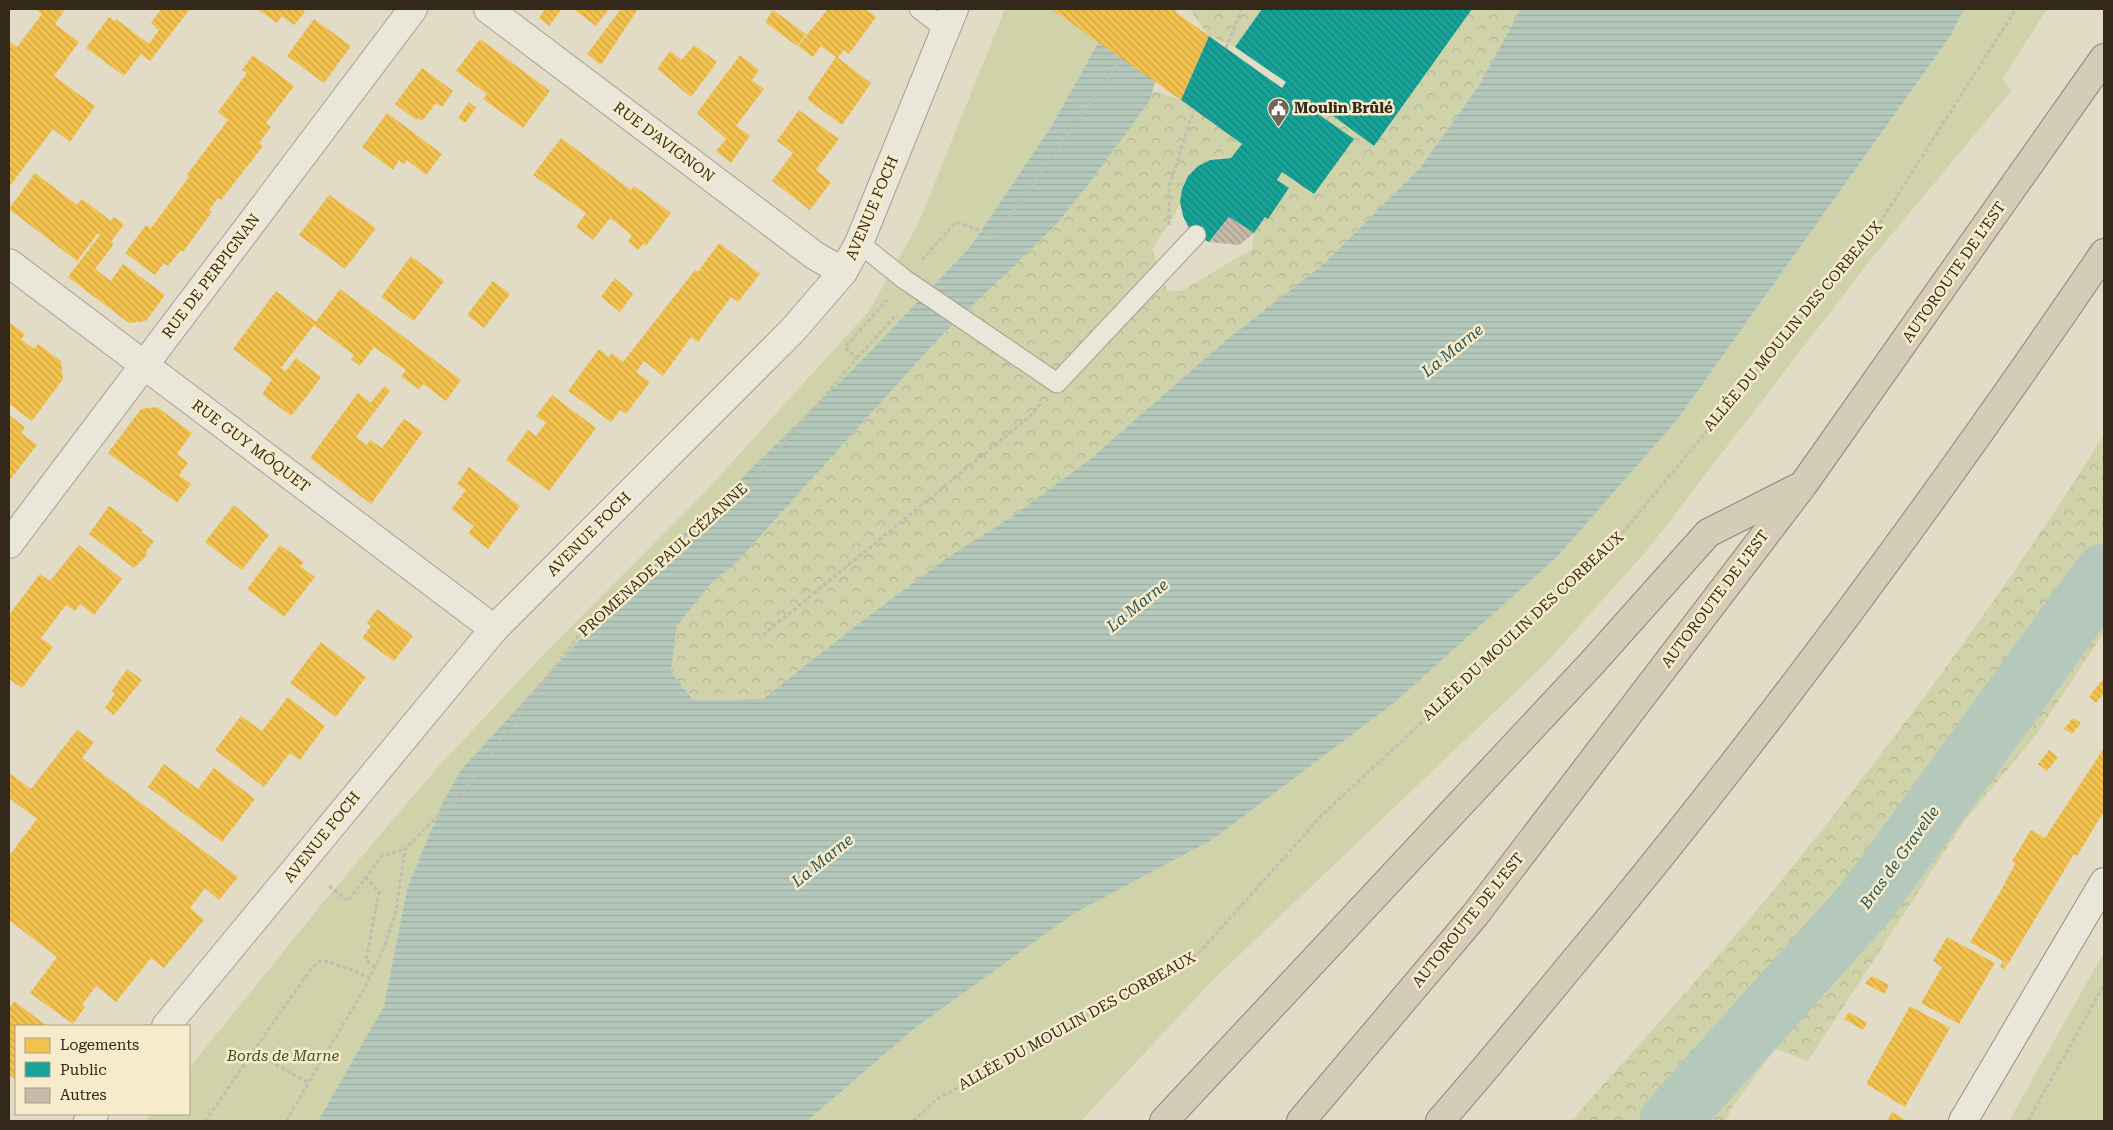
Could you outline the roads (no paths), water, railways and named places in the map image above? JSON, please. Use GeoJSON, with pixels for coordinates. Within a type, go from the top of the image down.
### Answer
{"type":"FeatureCollection","features":[{"type":"Feature","properties":{"kind":"highway","name":"AUTOROUTE DE L’EST"},"geometry":{"type":"LineString","coordinates":[[1301,1121],[1475,915],[1803,485],[2104,58]]}},
{"type":"Feature","properties":{"kind":"highway"},"geometry":{"type":"LineString","coordinates":[[1440,1121],[1457,1109],[1653,868],[1812,663],[2024,372],[2104,253]]}},
{"type":"Feature","properties":{"kind":"highway"},"geometry":{"type":"LineString","coordinates":[[1164,1121],[1586,670],[1708,532],[1803,485]]}},
{"type":"Feature","properties":{"kind":"street","name":"RUE DE PERPIGNAN"},"geometry":{"type":"LineString","coordinates":[[9,544],[413,9]]}},
{"type":"Feature","properties":{"kind":"street","name":"RUE D'AVIGNON"},"geometry":{"type":"LineString","coordinates":[[488,9],[814,255],[843,272]]}},
{"type":"Feature","properties":{"kind":"street","name":"AVENUE FOCH"},"geometry":{"type":"LineString","coordinates":[[167,1025],[494,629],[792,330],[843,272],[860,243],[950,19]]}},
{"type":"Feature","properties":{"kind":"street","name":"RUE GUY MÔQUET"},"geometry":{"type":"LineString","coordinates":[[9,263],[494,629]]}},
{"type":"Feature","properties":{"kind":"street"},"geometry":{"type":"LineString","coordinates":[[1963,1121],[2104,882]]}},
{"type":"Feature","properties":{"kind":"lane"},"geometry":{"type":"LineString","coordinates":[[919,9],[950,19]]}},
{"type":"Feature","properties":{"kind":"lane"},"geometry":{"type":"LineString","coordinates":[[860,243],[904,279],[1057,384],[1196,235]]}},
{"type":"Feature","properties":{"kind":"water","name":"La Marne"},"geometry":{"type":"Polygon","coordinates":[[[1108,9],[1177,9],[1149,102],[1055,226],[939,338],[736,563],[712,582],[677,626],[671,672],[693,700],[763,699],[862,621],[948,557],[1010,518],[1089,460],[1225,341],[1324,264],[1420,168],[1478,87],[1521,9],[1964,9],[1951,35],[1677,420],[1557,557],[1394,703],[1213,839],[1073,914],[915,1028],[807,1121],[318,1121],[384,1006],[407,889],[443,802],[461,770],[608,609],[862,360],[970,247],[1051,127],[1098,43],[1108,9]]]}},
{"type":"Feature","properties":{"kind":"waterway","name":"Bras de Gravelle"},"geometry":{"type":"LineString","coordinates":[[1670,1121],[1866,902],[2104,574]]}},
{"type":"Feature","properties":{"kind":"place","name":"Moulin Brûlé"},"geometry":{"type":"Point","coordinates":[1278,127]}},
{"type":"Feature","properties":{"kind":"park label","name":"Bords de Marne"},"geometry":{"type":"Point","coordinates":[283,1056]}}]}
